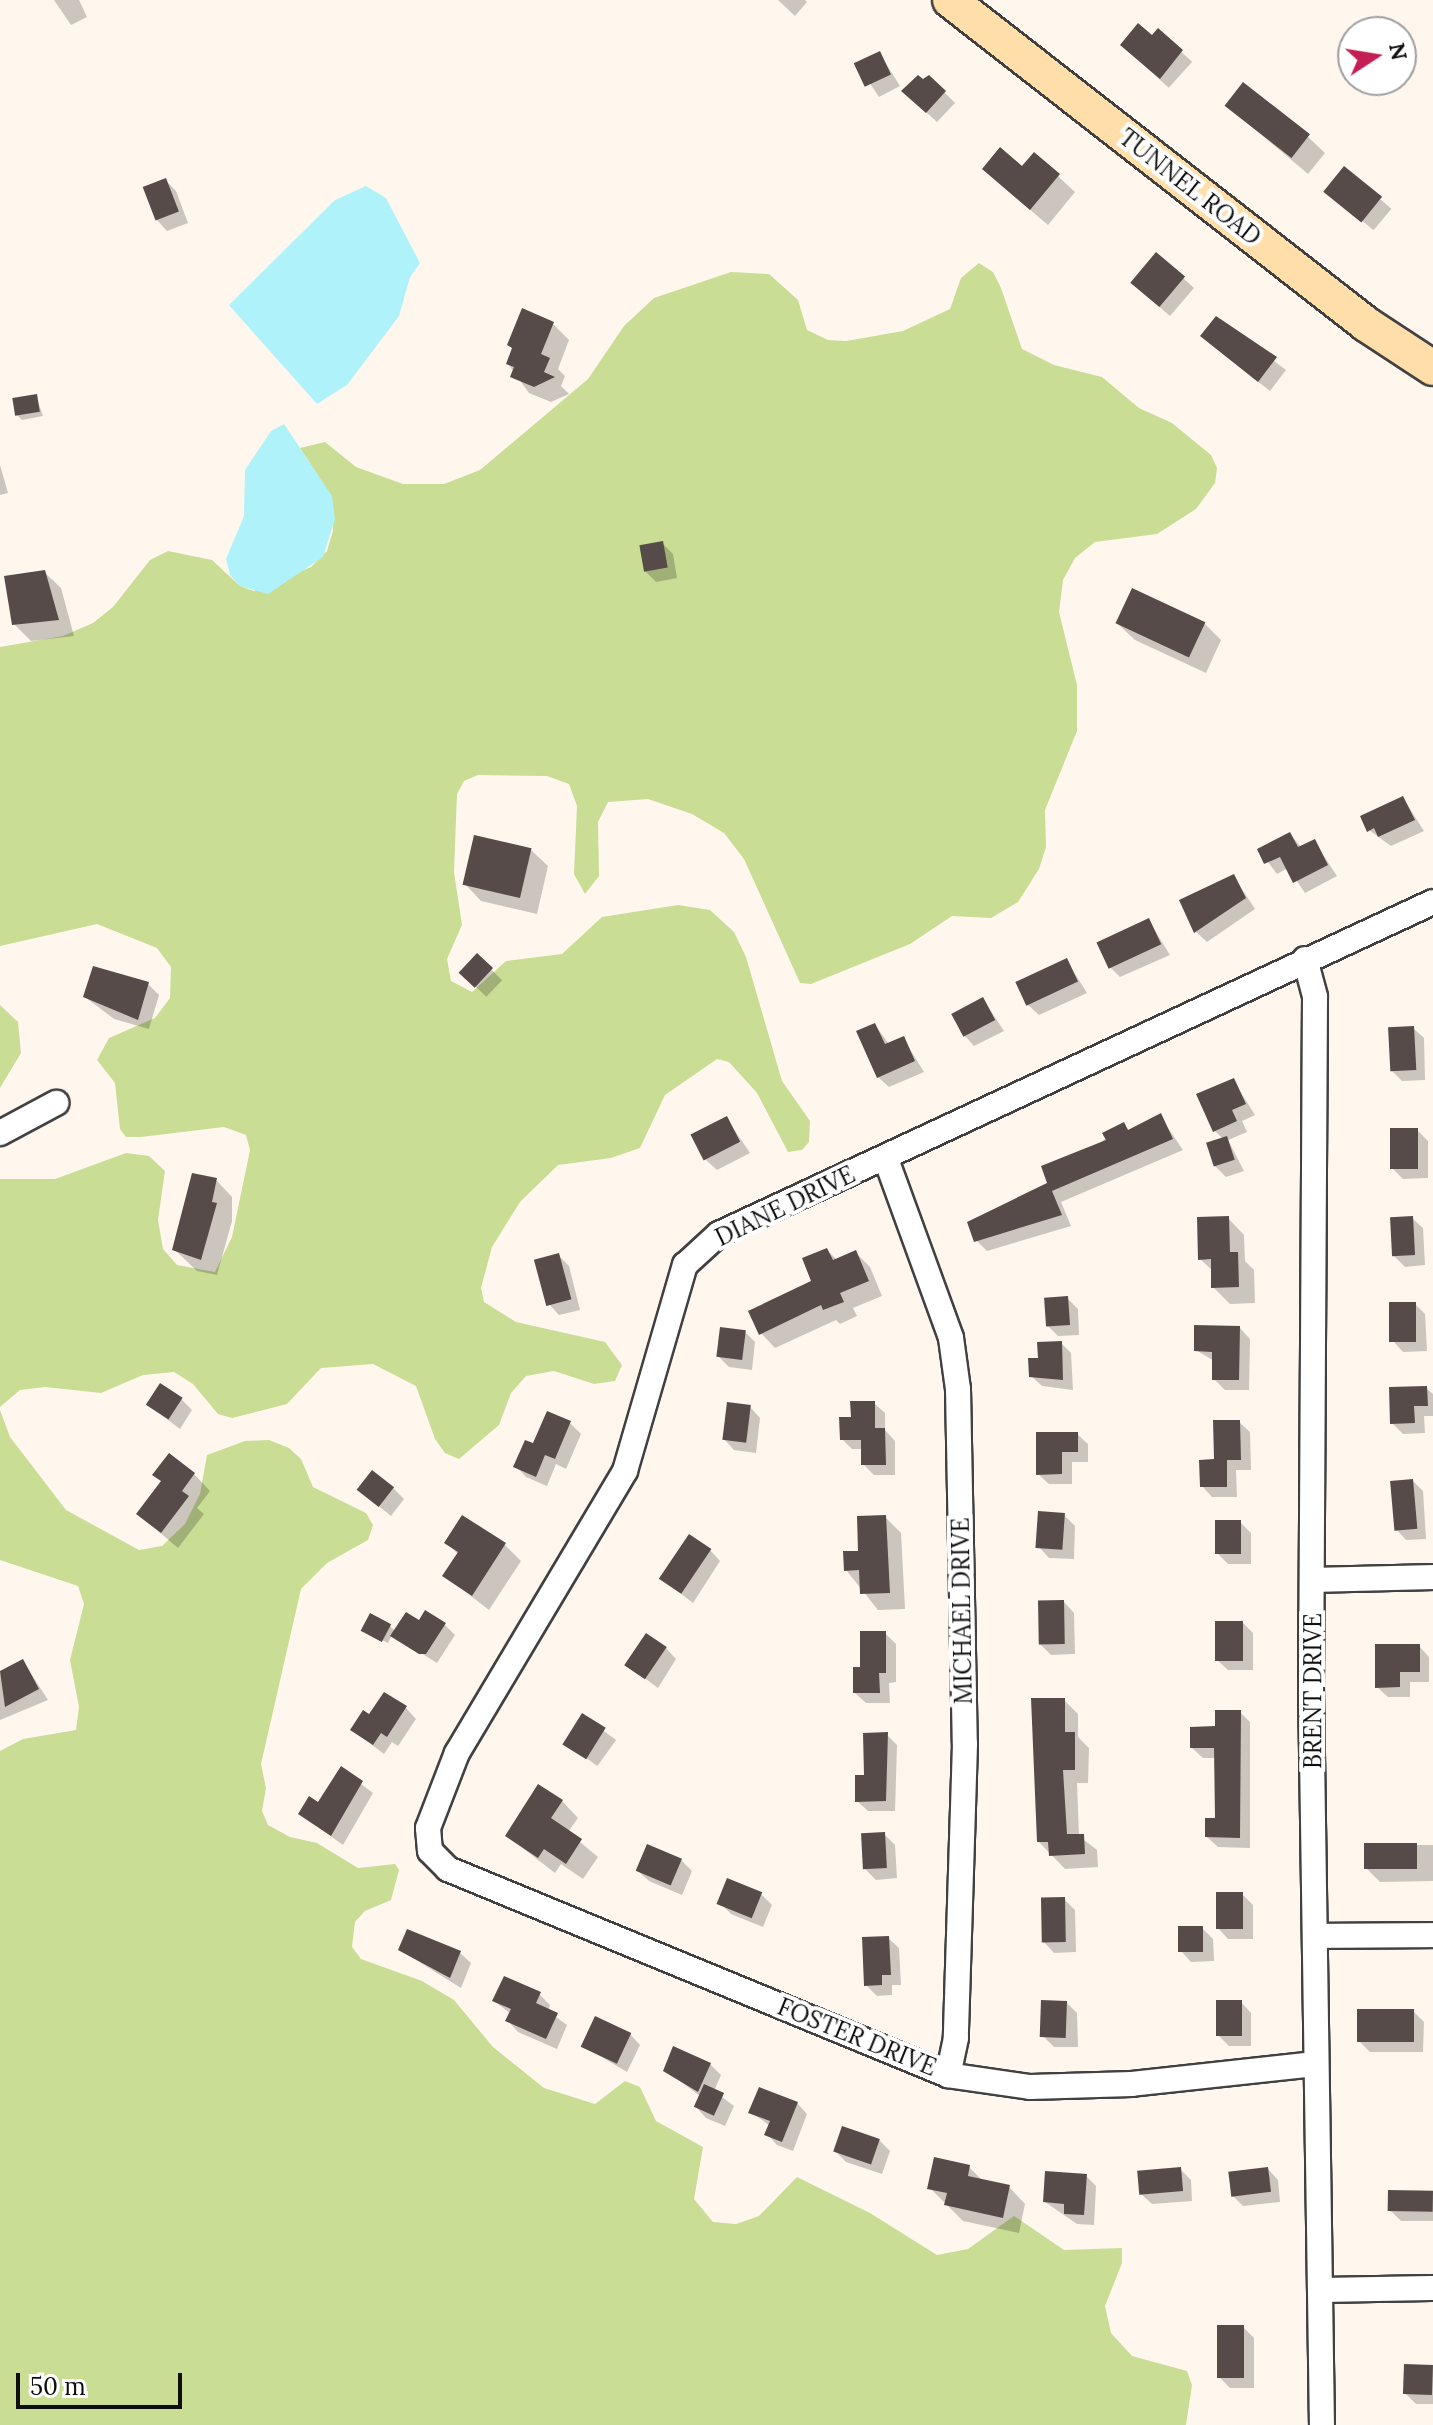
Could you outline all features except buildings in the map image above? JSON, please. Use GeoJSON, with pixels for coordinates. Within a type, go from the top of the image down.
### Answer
{"type":"FeatureCollection","features":[{"type":"Feature","properties":{"kind":"main road","name":"TUNNEL ROAD"},"geometry":{"type":"LineString","coordinates":[[950,0],[1366,324],[1433,368]]}},
{"type":"Feature","properties":{"kind":"street","name":"DIANE DRIVE"},"geometry":{"type":"LineString","coordinates":[[430,1851],[428,1828],[457,1753],[625,1471],[685,1265],[719,1234],[886,1159],[1305,959],[1433,902]]}},
{"type":"Feature","properties":{"kind":"street","name":"BRENT DRIVE"},"geometry":{"type":"LineString","coordinates":[[1305,959],[1315,997],[1311,1686],[1318,1936],[1315,2064],[1322,2425]]}},
{"type":"Feature","properties":{"kind":"street"},"geometry":{"type":"LineString","coordinates":[[0,1133],[56,1103]]}},
{"type":"Feature","properties":{"kind":"street","name":"MICHAEL DRIVE"},"geometry":{"type":"LineString","coordinates":[[886,1159],[951,1338],[958,1389],[965,1744],[956,2038],[948,2075]]}},
{"type":"Feature","properties":{"kind":"street"},"geometry":{"type":"LineString","coordinates":[[1313,1580],[1433,1577]]}},
{"type":"Feature","properties":{"kind":"street","name":"FOSTER DRIVE"},"geometry":{"type":"LineString","coordinates":[[430,1851],[448,1869],[948,2075],[1030,2087],[1117,2085],[1315,2064]]}},
{"type":"Feature","properties":{"kind":"street"},"geometry":{"type":"LineString","coordinates":[[1318,1936],[1433,1935]]}},
{"type":"Feature","properties":{"kind":"street"},"geometry":{"type":"LineString","coordinates":[[1320,2290],[1433,2288]]}},
{"type":"Feature","properties":{"kind":"green space"},"geometry":{"type":"Polygon","coordinates":[[[979,263],[993,272],[1001,288],[1022,349],[1054,365],[1102,377],[1139,408],[1172,423],[1211,455],[1217,468],[1215,483],[1196,509],[1157,534],[1095,542],[1075,558],[1063,580],[1059,612],[1077,685],[1077,731],[1045,810],[1046,847],[1039,869],[1018,902],[991,918],[952,916],[910,944],[811,984],[800,983],[744,859],[724,833],[692,814],[648,799],[608,802],[598,822],[599,876],[585,894],[574,874],[577,806],[569,784],[547,776],[478,775],[464,781],[457,794],[454,872],[462,925],[447,959],[451,981],[472,992],[506,961],[562,954],[602,917],[678,905],[710,910],[734,932],[746,957],[782,1081],[810,1121],[809,1142],[802,1150],[788,1152],[757,1093],[729,1062],[717,1059],[665,1095],[640,1148],[611,1158],[558,1165],[520,1202],[492,1247],[481,1288],[484,1302],[516,1322],[605,1342],[622,1365],[615,1381],[594,1384],[554,1371],[526,1376],[511,1393],[499,1425],[459,1459],[445,1453],[435,1439],[416,1386],[373,1364],[321,1368],[287,1404],[232,1418],[218,1414],[193,1384],[174,1372],[143,1375],[101,1393],[45,1387],[20,1390],[0,1407],[0,1179],[55,1179],[126,1153],[149,1156],[165,1171],[158,1220],[163,1249],[177,1265],[215,1272],[232,1237],[250,1150],[246,1135],[224,1127],[141,1137],[126,1137],[120,1129],[115,1083],[97,1060],[109,1038],[155,1018],[170,998],[171,967],[157,948],[97,924],[0,946],[0,647],[63,636],[93,623],[113,607],[150,560],[168,551],[212,560],[240,586],[254,591],[311,567],[327,551],[333,531],[332,497],[300,448],[325,442],[356,467],[403,484],[444,484],[480,470],[588,379],[624,326],[654,298],[731,272],[769,274],[798,300],[807,330],[828,340],[846,341],[903,331],[950,309],[961,278],[979,263]]]}},
{"type":"Feature","properties":{"kind":"green space"},"geometry":{"type":"Polygon","coordinates":[[[0,1005],[18,1022],[21,1053],[0,1088],[0,1005]]]}},
{"type":"Feature","properties":{"kind":"green space"},"geometry":{"type":"Polygon","coordinates":[[[0,1410],[10,1437],[66,1510],[139,1550],[162,1546],[185,1524],[200,1494],[207,1455],[245,1441],[269,1440],[289,1448],[301,1459],[313,1487],[366,1513],[373,1525],[368,1540],[327,1563],[301,1589],[261,1764],[266,1788],[262,1811],[268,1825],[290,1837],[317,1843],[358,1868],[395,1864],[399,1870],[391,1900],[365,1911],[355,1922],[352,1947],[361,1959],[422,1981],[454,2000],[493,2047],[544,2088],[595,2104],[625,2081],[640,2087],[656,2121],[703,2147],[694,2199],[713,2222],[736,2224],[759,2216],[797,2177],[870,2213],[937,2255],[968,2249],[1014,2216],[1064,2250],[1122,2248],[1122,2263],[1105,2306],[1111,2333],[1132,2356],[1187,2371],[1192,2385],[1186,2425],[0,2425],[0,1751],[23,1739],[76,1730],[79,1707],[70,1660],[84,1604],[78,1586],[0,1560],[0,1410]]]}},
{"type":"Feature","properties":{"kind":"water"},"geometry":{"type":"Polygon","coordinates":[[[366,186],[386,198],[420,263],[410,277],[399,316],[347,385],[317,404],[229,305],[335,200],[366,186]]]}},
{"type":"Feature","properties":{"kind":"water"},"geometry":{"type":"Polygon","coordinates":[[[284,424],[332,496],[335,519],[323,557],[268,594],[240,586],[230,575],[226,559],[244,516],[245,470],[271,431],[284,424]]]}}]}
